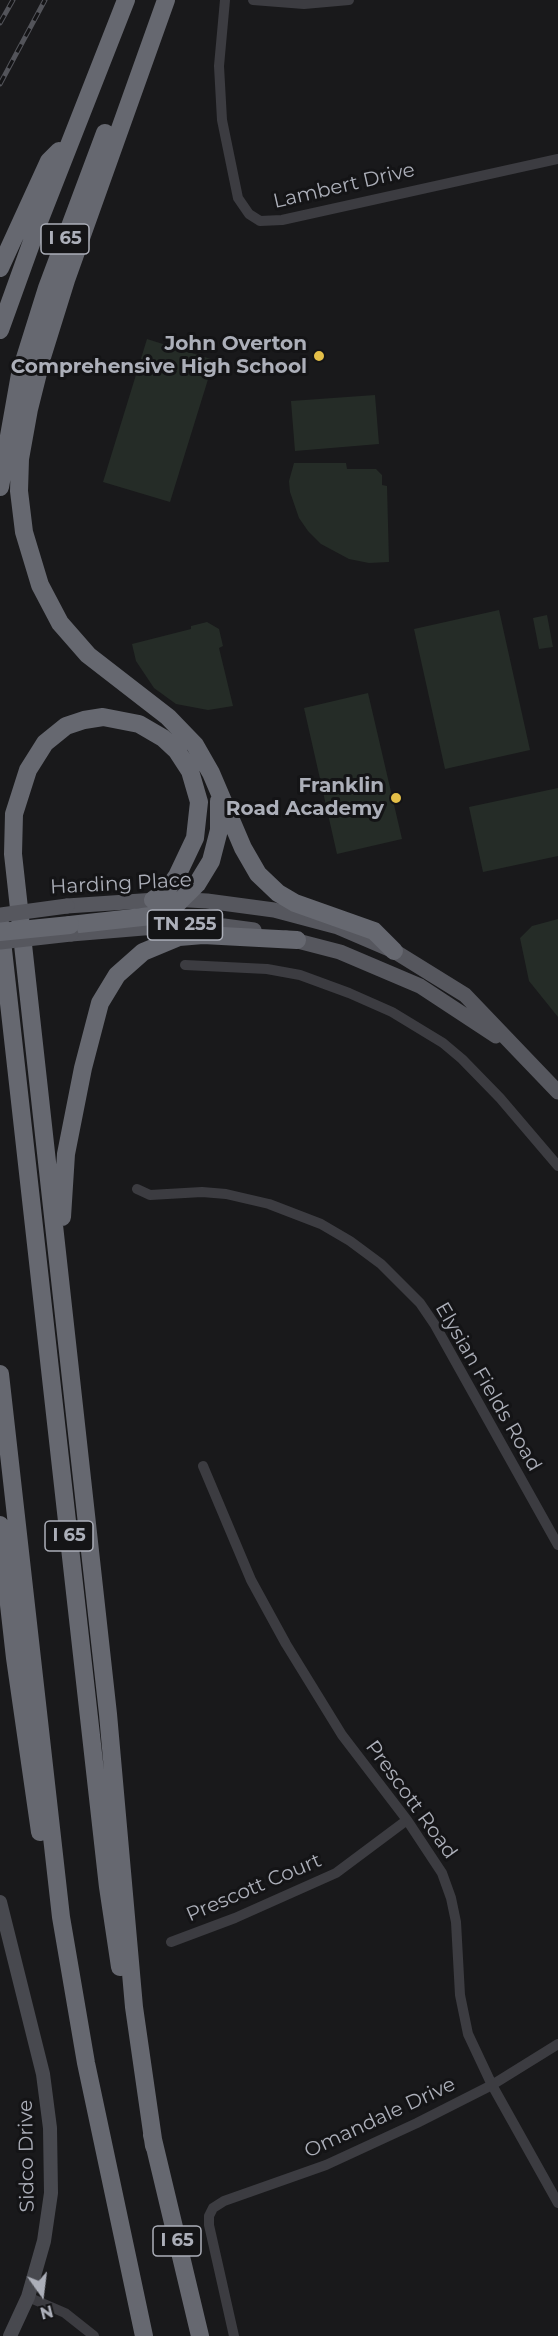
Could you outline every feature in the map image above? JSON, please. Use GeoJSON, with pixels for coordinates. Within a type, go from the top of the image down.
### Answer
{"type":"FeatureCollection","features":[{"type":"Feature","properties":{"kind":"highway","name":"I 65"},"geometry":{"type":"LineString","coordinates":[[0,330],[71,138],[126,0]]}},
{"type":"Feature","properties":{"kind":"highway","name":"I 65"},"geometry":{"type":"LineString","coordinates":[[0,487],[21,374],[47,288],[137,48],[159,0]]}},
{"type":"Feature","properties":{"kind":"highway"},"geometry":{"type":"LineString","coordinates":[[166,0],[48,334],[25,426],[19,491],[24,532],[36,574],[60,623],[88,655],[176,724],[199,750],[246,856],[269,886],[295,903],[374,931],[394,951]]}},
{"type":"Feature","properties":{"kind":"highway"},"geometry":{"type":"LineString","coordinates":[[0,268],[49,161],[71,138]]}},
{"type":"Feature","properties":{"kind":"highway"},"geometry":{"type":"LineString","coordinates":[[153,900],[163,894],[177,876],[195,838],[199,802],[188,765],[163,738],[130,721],[103,717],[66,726],[45,743],[28,770],[16,803],[12,838],[22,952],[60,1300],[108,1714],[134,2007],[154,2146]]}},
{"type":"Feature","properties":{"kind":"highway"},"geometry":{"type":"LineString","coordinates":[[0,933],[71,929],[158,915],[172,908],[183,899],[205,873],[217,842],[220,809],[213,779]]}},
{"type":"Feature","properties":{"kind":"highway","name":"I 65"},"geometry":{"type":"LineString","coordinates":[[0,923],[108,1887],[136,2066],[200,2336]]}},
{"type":"Feature","properties":{"kind":"highway"},"geometry":{"type":"LineString","coordinates":[[60,1300],[63,1184],[68,1140],[93,1025],[108,988],[135,957],[159,944],[179,937],[203,935],[297,940]]}},
{"type":"Feature","properties":{"kind":"highway","name":"I 65"},"geometry":{"type":"LineString","coordinates":[[0,1374],[61,1917],[86,2063],[144,2336]]}},
{"type":"Feature","properties":{"kind":"highway"},"geometry":{"type":"LineString","coordinates":[[0,1525],[15,1658],[68,2029],[108,2215],[138,2309]]}},
{"type":"Feature","properties":{"kind":"main road","name":"Harding Place"},"geometry":{"type":"LineString","coordinates":[[0,915],[67,906],[183,899],[241,904],[290,913],[338,927],[394,951],[465,995],[558,1092]]}},
{"type":"Feature","properties":{"kind":"main road","name":"Harding Place"},"geometry":{"type":"LineString","coordinates":[[0,942],[71,929],[196,925],[255,930],[340,952],[420,986],[524,1055]]}},
{"type":"Feature","properties":{"kind":"main road","name":"Sidco Drive"},"geometry":{"type":"LineString","coordinates":[[0,1902],[43,2074],[50,2128],[48,2216],[39,2261],[28,2296],[10,2336]]}},
{"type":"Feature","properties":{"kind":"street","name":"Lambert Drive"},"geometry":{"type":"LineString","coordinates":[[225,0],[219,66],[222,120],[238,198],[245,210],[260,221],[282,220],[558,159]]}},
{"type":"Feature","properties":{"kind":"street"},"geometry":{"type":"LineString","coordinates":[[254,0],[304,4],[349,0]]}},
{"type":"Feature","properties":{"kind":"street"},"geometry":{"type":"LineString","coordinates":[[185,966],[267,969],[300,975],[349,993],[399,1016],[443,1043],[462,1059],[500,1098],[558,1166]]}},
{"type":"Feature","properties":{"kind":"street","name":"Elysian Fields Road"},"geometry":{"type":"LineString","coordinates":[[137,1189],[150,1195],[202,1192],[226,1194],[277,1206],[303,1215],[331,1230],[381,1264],[420,1304],[441,1334],[558,1545]]}},
{"type":"Feature","properties":{"kind":"street","name":"Prescott Road"},"geometry":{"type":"LineString","coordinates":[[203,1466],[251,1580],[286,1644],[342,1735],[407,1820],[437,1865],[451,1898],[458,1935],[463,2014],[472,2046],[558,2203]]}},
{"type":"Feature","properties":{"kind":"street","name":"Prescott Court"},"geometry":{"type":"LineString","coordinates":[[171,1942],[235,1918],[336,1873],[407,1820]]}},
{"type":"Feature","properties":{"kind":"street","name":"Omandale Drive"},"geometry":{"type":"LineString","coordinates":[[234,2336],[209,2225],[212,2210],[224,2202],[354,2153],[492,2085],[558,2044]]}},
{"type":"Feature","properties":{"kind":"street"},"geometry":{"type":"LineString","coordinates":[[28,2296],[65,2313],[94,2336]]}},
{"type":"Feature","properties":{"kind":"shaded area"},"geometry":{"type":"Polygon","coordinates":[[[147,339],[214,360],[170,502],[103,482],[147,339]]]}},
{"type":"Feature","properties":{"kind":"shaded area"},"geometry":{"type":"Polygon","coordinates":[[[375,395],[379,444],[295,451],[291,401],[375,395]]]}},
{"type":"Feature","properties":{"kind":"shaded area"},"geometry":{"type":"Polygon","coordinates":[[[294,463],[346,463],[347,469],[376,469],[382,475],[382,485],[387,486],[389,562],[369,563],[349,559],[321,544],[308,531],[299,518],[290,492],[289,481],[294,463]]]}},
{"type":"Feature","properties":{"kind":"shaded area"},"geometry":{"type":"Polygon","coordinates":[[[499,610],[530,750],[445,769],[414,629],[499,610]]]}},
{"type":"Feature","properties":{"kind":"shaded area"},"geometry":{"type":"Polygon","coordinates":[[[547,615],[553,647],[539,649],[533,618],[547,615]]]}},
{"type":"Feature","properties":{"kind":"shaded area"},"geometry":{"type":"Polygon","coordinates":[[[207,622],[219,629],[223,646],[219,648],[233,706],[208,710],[176,704],[154,688],[136,661],[132,644],[191,629],[191,626],[207,622]]]}},
{"type":"Feature","properties":{"kind":"shaded area"},"geometry":{"type":"Polygon","coordinates":[[[368,693],[402,839],[337,854],[304,708],[368,693]]]}},
{"type":"Feature","properties":{"kind":"shaded area"},"geometry":{"type":"Polygon","coordinates":[[[558,788],[558,856],[483,872],[469,807],[558,788]]]}},
{"type":"Feature","properties":{"kind":"shaded area"},"geometry":{"type":"Polygon","coordinates":[[[558,919],[558,1017],[529,981],[520,938],[532,926],[558,919]]]}},
{"type":"Feature","properties":{"kind":"railway"},"geometry":{"type":"LineString","coordinates":[[0,23],[13,0]]}},
{"type":"Feature","properties":{"kind":"railway"},"geometry":{"type":"LineString","coordinates":[[0,84],[45,0]]}},
{"type":"Feature","properties":{"kind":"place","name":"John Overton Comprehensive High School"},"geometry":{"type":"Point","coordinates":[319,356]}},
{"type":"Feature","properties":{"kind":"place","name":"Franklin Road Academy"},"geometry":{"type":"Point","coordinates":[396,798]}}]}
